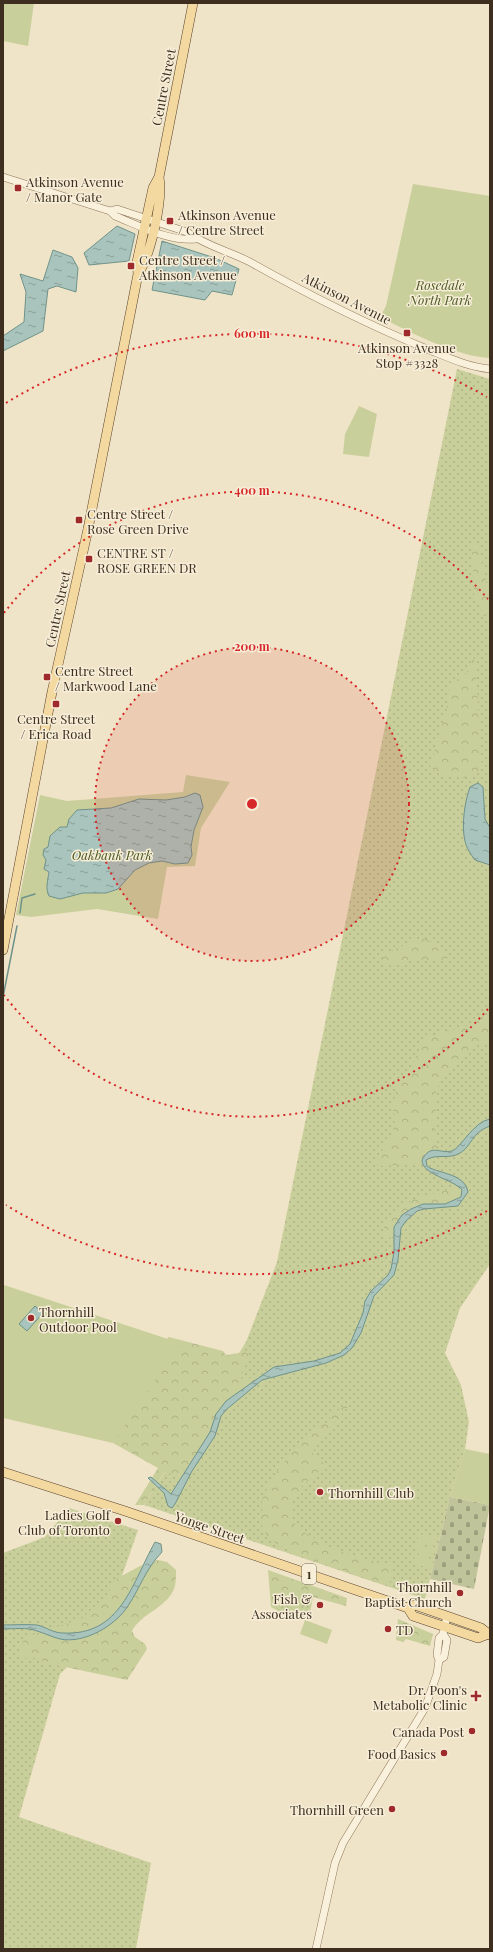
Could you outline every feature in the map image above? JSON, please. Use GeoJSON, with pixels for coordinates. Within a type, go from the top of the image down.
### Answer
{"type":"FeatureCollection","features":[{"type":"Feature","properties":{"kind":"main road","name":"Centre Street"},"geometry":{"type":"LineString","coordinates":[[3,950],[52,692],[88,529],[138,274],[145,264],[150,225],[161,190],[159,177],[193,3]]}},
{"type":"Feature","properties":{"kind":"main road","name":"Yonge Street"},"geometry":{"type":"LineString","coordinates":[[3,1472],[125,1511],[408,1608],[413,1616],[444,1630],[478,1638],[489,1635]]}},
{"type":"Feature","properties":{"kind":"main road","name":"Yonge Street"},"geometry":{"type":"LineString","coordinates":[[408,1608],[415,1605],[425,1608],[481,1628],[489,1635]]}},
{"type":"Feature","properties":{"kind":"main road"},"geometry":{"type":"LineString","coordinates":[[422,1619],[425,1608]]}},
{"type":"Feature","properties":{"kind":"street","name":"Atkinson Avenue"},"geometry":{"type":"LineString","coordinates":[[3,177],[110,210],[117,209],[184,240],[196,239],[247,261],[394,336],[479,368],[490,369]]}},
{"type":"Feature","properties":{"kind":"street"},"geometry":{"type":"LineString","coordinates":[[316,1949],[334,1863],[343,1843],[425,1708],[434,1686],[439,1660],[444,1657],[447,1640],[444,1630],[447,1616]]}},
{"type":"Feature","properties":{"kind":"green space"},"geometry":{"type":"Polygon","coordinates":[[[3,3],[34,3],[28,46],[3,41],[3,3]]]}},
{"type":"Feature","properties":{"kind":"green space","name":"Rosedale North Park"},"geometry":{"type":"Polygon","coordinates":[[[413,184],[490,196],[490,358],[477,357],[449,349],[380,317],[386,306],[413,184]]]}},
{"type":"Feature","properties":{"kind":"green space"},"geometry":{"type":"Polygon","coordinates":[[[457,369],[490,379],[490,1264],[460,1308],[445,1353],[461,1385],[469,1422],[465,1449],[450,1497],[425,1599],[144,1505],[246,1342],[277,1262],[457,369]]]}},
{"type":"Feature","properties":{"kind":"green space"},"geometry":{"type":"Polygon","coordinates":[[[359,406],[377,414],[369,457],[343,454],[345,434],[359,406]]]}},
{"type":"Feature","properties":{"kind":"green space"},"geometry":{"type":"Polygon","coordinates":[[[477,544],[488,592],[485,618],[474,594],[472,545],[477,544]]]}},
{"type":"Feature","properties":{"kind":"green space"},"geometry":{"type":"Polygon","coordinates":[[[474,657],[482,767],[474,777],[445,775],[430,767],[447,709],[450,684],[466,674],[474,657]]]}},
{"type":"Feature","properties":{"kind":"green space","name":"Oakbank Park"},"geometry":{"type":"Polygon","coordinates":[[[186,775],[230,782],[201,828],[195,866],[167,867],[158,919],[97,909],[31,917],[16,915],[40,795],[67,801],[183,792],[186,775]]]}},
{"type":"Feature","properties":{"kind":"green space"},"geometry":{"type":"Polygon","coordinates":[[[424,937],[449,957],[444,961],[410,959],[394,966],[384,964],[381,960],[383,954],[424,937]]]}},
{"type":"Feature","properties":{"kind":"green space"},"geometry":{"type":"Polygon","coordinates":[[[490,1019],[490,1044],[472,1046],[441,1080],[436,1091],[437,1102],[434,1131],[439,1150],[434,1150],[422,1160],[422,1163],[380,1166],[374,1163],[393,1134],[395,1119],[392,1105],[396,1095],[395,1087],[412,1065],[425,1038],[490,1019]]]}},
{"type":"Feature","properties":{"kind":"green space"},"geometry":{"type":"Polygon","coordinates":[[[460,1187],[462,1190],[460,1196],[456,1200],[447,1203],[425,1204],[417,1208],[394,1227],[393,1238],[385,1237],[383,1229],[389,1216],[416,1198],[460,1187]]]}},
{"type":"Feature","properties":{"kind":"green space"},"geometry":{"type":"Polygon","coordinates":[[[4,1285],[180,1343],[113,1443],[3,1418],[4,1285]]]}},
{"type":"Feature","properties":{"kind":"green space"},"geometry":{"type":"Polygon","coordinates":[[[169,1337],[223,1351],[226,1355],[245,1352],[250,1356],[240,1378],[247,1379],[269,1372],[264,1382],[238,1393],[227,1408],[196,1465],[184,1482],[165,1471],[144,1505],[135,1505],[158,1468],[113,1443],[136,1405],[155,1350],[169,1337]]]}},
{"type":"Feature","properties":{"kind":"green space"},"geometry":{"type":"Polygon","coordinates":[[[353,1401],[323,1435],[312,1453],[326,1465],[300,1488],[292,1500],[291,1518],[298,1529],[335,1550],[392,1566],[392,1580],[387,1585],[298,1555],[270,1540],[262,1528],[262,1500],[271,1480],[302,1440],[327,1422],[334,1413],[353,1401]]]}},
{"type":"Feature","properties":{"kind":"green space"},"geometry":{"type":"Polygon","coordinates":[[[465,1449],[490,1454],[490,1505],[450,1497],[465,1449]]]}},
{"type":"Feature","properties":{"kind":"green space"},"geometry":{"type":"Polygon","coordinates":[[[450,1497],[490,1505],[474,1589],[430,1579],[450,1497]]]}},
{"type":"Feature","properties":{"kind":"green space","name":"Ladies Golf Club of Toronto"},"geometry":{"type":"Polygon","coordinates":[[[69,1508],[138,1530],[102,1633],[60,1674],[19,1817],[151,1863],[136,1949],[3,1949],[3,1553],[45,1537],[69,1508]]]}},
{"type":"Feature","properties":{"kind":"green space"},"geometry":{"type":"Polygon","coordinates":[[[419,1534],[437,1537],[436,1546],[417,1542],[419,1534]]]}},
{"type":"Feature","properties":{"kind":"green space"},"geometry":{"type":"Polygon","coordinates":[[[417,1545],[435,1548],[433,1557],[415,1553],[417,1545]]]}},
{"type":"Feature","properties":{"kind":"green space"},"geometry":{"type":"Polygon","coordinates":[[[415,1556],[433,1559],[431,1568],[413,1564],[415,1556]]]}},
{"type":"Feature","properties":{"kind":"green space"},"geometry":{"type":"Polygon","coordinates":[[[158,1560],[167,1562],[176,1570],[175,1587],[170,1596],[136,1625],[132,1631],[135,1637],[145,1644],[147,1649],[127,1680],[46,1663],[35,1658],[21,1659],[18,1653],[25,1637],[81,1619],[109,1593],[112,1581],[140,1566],[158,1560]]]}},
{"type":"Feature","properties":{"kind":"green space"},"geometry":{"type":"Polygon","coordinates":[[[268,1570],[347,1598],[346,1606],[313,1597],[309,1618],[294,1620],[271,1607],[268,1570]]]}},
{"type":"Feature","properties":{"kind":"green space"},"geometry":{"type":"Polygon","coordinates":[[[398,1619],[433,1634],[430,1646],[406,1639],[403,1642],[396,1640],[398,1619]]]}},
{"type":"Feature","properties":{"kind":"green space"},"geometry":{"type":"Polygon","coordinates":[[[305,1620],[332,1630],[327,1644],[300,1634],[305,1620]]]}},
{"type":"Feature","properties":{"kind":"water"},"geometry":{"type":"Polygon","coordinates":[[[117,226],[135,234],[129,261],[89,265],[84,253],[117,226]]]}},
{"type":"Feature","properties":{"kind":"water"},"geometry":{"type":"Polygon","coordinates":[[[162,241],[215,258],[239,269],[232,295],[212,291],[205,300],[152,290],[162,241]]]}},
{"type":"Feature","properties":{"kind":"water"},"geometry":{"type":"Polygon","coordinates":[[[53,250],[72,257],[78,268],[76,292],[57,286],[48,289],[43,331],[3,351],[3,336],[24,322],[26,292],[20,274],[43,281],[53,250]]]}},
{"type":"Feature","properties":{"kind":"water"},"geometry":{"type":"Polygon","coordinates":[[[478,783],[483,787],[485,819],[490,828],[490,865],[475,860],[466,846],[464,835],[464,813],[468,793],[470,787],[478,783]]]}},
{"type":"Feature","properties":{"kind":"water"},"geometry":{"type":"Polygon","coordinates":[[[195,793],[200,795],[203,807],[194,830],[191,847],[192,855],[188,863],[175,864],[162,861],[149,863],[135,870],[118,889],[106,893],[83,893],[60,899],[49,896],[47,887],[49,872],[44,869],[46,860],[43,855],[44,849],[48,847],[50,836],[60,827],[67,827],[69,819],[77,810],[111,808],[139,799],[166,800],[185,797],[195,793]]]}},
{"type":"Feature","properties":{"kind":"water"},"geometry":{"type":"Polygon","coordinates":[[[490,1119],[490,1126],[479,1132],[460,1153],[452,1156],[434,1157],[426,1160],[427,1166],[430,1168],[453,1176],[463,1182],[468,1192],[458,1206],[417,1211],[406,1221],[401,1228],[398,1260],[394,1275],[374,1296],[361,1333],[352,1348],[344,1355],[326,1363],[262,1380],[227,1409],[221,1416],[215,1436],[192,1471],[175,1504],[172,1508],[168,1506],[164,1493],[148,1478],[151,1477],[171,1494],[210,1432],[216,1414],[226,1401],[274,1367],[314,1361],[340,1353],[350,1344],[363,1313],[365,1301],[371,1291],[388,1275],[391,1269],[394,1252],[394,1227],[402,1215],[423,1204],[445,1204],[461,1197],[462,1190],[458,1186],[432,1173],[423,1165],[422,1160],[425,1155],[432,1150],[447,1152],[456,1149],[478,1125],[490,1119]]]}},
{"type":"Feature","properties":{"kind":"water","name":"Thornhill Outdoor Pool"},"geometry":{"type":"Polygon","coordinates":[[[35,1306],[43,1313],[27,1331],[19,1324],[35,1306]]]}},
{"type":"Feature","properties":{"kind":"water"},"geometry":{"type":"Polygon","coordinates":[[[155,1542],[161,1544],[162,1552],[147,1572],[128,1606],[107,1627],[89,1636],[69,1640],[60,1639],[29,1629],[3,1629],[3,1625],[37,1625],[63,1633],[83,1632],[99,1626],[112,1616],[122,1604],[131,1590],[155,1542]]]}},
{"type":"Feature","properties":{"kind":"waterway"},"geometry":{"type":"LineString","coordinates":[[20,913],[22,898],[35,894]]}},
{"type":"Feature","properties":{"kind":"waterway"},"geometry":{"type":"LineString","coordinates":[[3,997],[17,926]]}},
{"type":"Feature","properties":{"kind":"place","name":"Atkinson Avenue / Manor Gate"},"geometry":{"type":"Point","coordinates":[18,188]}},
{"type":"Feature","properties":{"kind":"place","name":"Atkinson Avenue / Centre Street"},"geometry":{"type":"Point","coordinates":[170,221]}},
{"type":"Feature","properties":{"kind":"place","name":"Centre Street / Atkinson Avenue"},"geometry":{"type":"Point","coordinates":[131,266]}},
{"type":"Feature","properties":{"kind":"place","name":"Atkinson Avenue Stop #3328"},"geometry":{"type":"Point","coordinates":[407,333]}},
{"type":"Feature","properties":{"kind":"place","name":"Centre Street / Rose Green Drive"},"geometry":{"type":"Point","coordinates":[79,520]}},
{"type":"Feature","properties":{"kind":"place","name":"CENTRE ST / ROSE GREEN DR"},"geometry":{"type":"Point","coordinates":[89,559]}},
{"type":"Feature","properties":{"kind":"place","name":"Centre Street / Markwood Lane"},"geometry":{"type":"Point","coordinates":[47,677]}},
{"type":"Feature","properties":{"kind":"place","name":"Centre Street / Erica Road"},"geometry":{"type":"Point","coordinates":[56,704]}},
{"type":"Feature","properties":{"kind":"place","name":"Thornhill Outdoor Pool"},"geometry":{"type":"Point","coordinates":[31,1318]}},
{"type":"Feature","properties":{"kind":"place","name":"Thornhill Club"},"geometry":{"type":"Point","coordinates":[320,1492]}},
{"type":"Feature","properties":{"kind":"place","name":"Ladies Golf Club of Toronto"},"geometry":{"type":"Point","coordinates":[118,1521]}},
{"type":"Feature","properties":{"kind":"place","name":"Thornhill Baptist Church"},"geometry":{"type":"Point","coordinates":[460,1593]}},
{"type":"Feature","properties":{"kind":"place","name":"Fish & Associates"},"geometry":{"type":"Point","coordinates":[320,1605]}},
{"type":"Feature","properties":{"kind":"place","name":"TD"},"geometry":{"type":"Point","coordinates":[388,1629]}},
{"type":"Feature","properties":{"kind":"place","name":"Dr. Poon's Metabolic Clinic"},"geometry":{"type":"Point","coordinates":[476,1696]}},
{"type":"Feature","properties":{"kind":"place","name":"Canada Post"},"geometry":{"type":"Point","coordinates":[472,1731]}},
{"type":"Feature","properties":{"kind":"place","name":"Food Basics"},"geometry":{"type":"Point","coordinates":[444,1753]}},
{"type":"Feature","properties":{"kind":"place","name":"Thornhill Green"},"geometry":{"type":"Point","coordinates":[392,1809]}}]}
